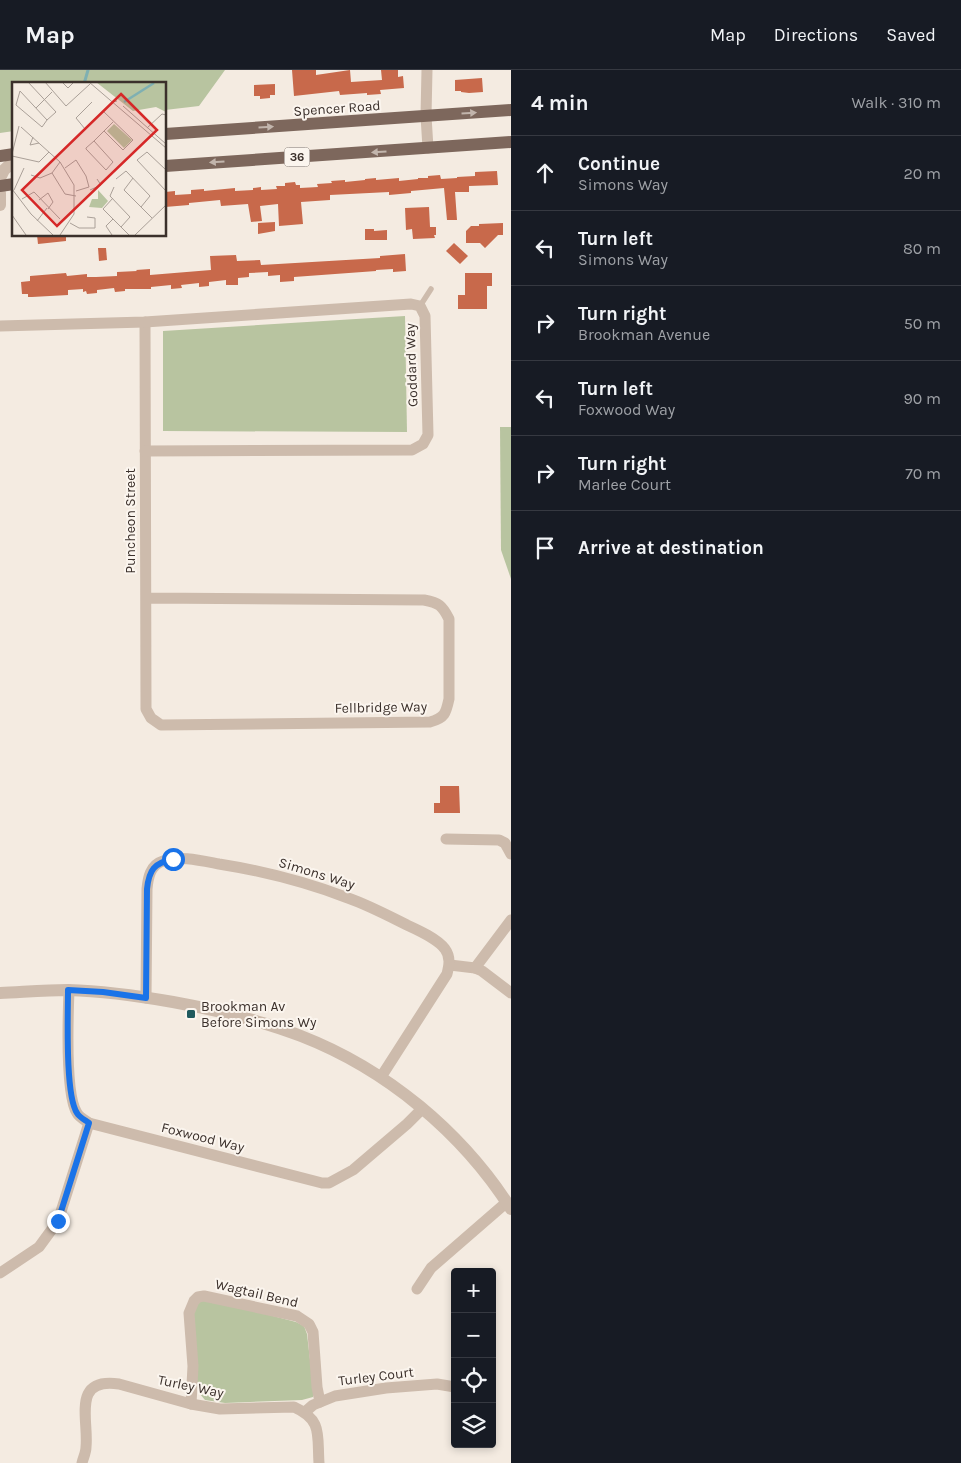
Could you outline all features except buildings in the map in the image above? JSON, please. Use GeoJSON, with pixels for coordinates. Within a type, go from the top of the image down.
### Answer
{"type":"FeatureCollection","features":[{"type":"Feature","properties":{"kind":"main road","name":"Spencer Road"},"geometry":{"type":"LineString","coordinates":[[166,134],[511,110]]}},
{"type":"Feature","properties":{"kind":"main road","name":"36"},"geometry":{"type":"LineString","coordinates":[[166,166],[511,142]]}},
{"type":"Feature","properties":{"kind":"street"},"geometry":{"type":"LineString","coordinates":[[427,70],[426,116],[428,148]]}},
{"type":"Feature","properties":{"kind":"street"},"geometry":{"type":"LineString","coordinates":[[0,178],[4,170],[12,163]]}},
{"type":"Feature","properties":{"kind":"street"},"geometry":{"type":"LineString","coordinates":[[0,193],[0,205]]}},
{"type":"Feature","properties":{"kind":"street","name":"Goddard Way"},"geometry":{"type":"LineString","coordinates":[[0,326],[145,322],[411,304],[420,306],[424,316],[428,434],[423,444],[412,450],[145,451]]}},
{"type":"Feature","properties":{"kind":"street","name":"Puncheon Street"},"geometry":{"type":"LineString","coordinates":[[145,322],[146,709],[151,718]]}},
{"type":"Feature","properties":{"kind":"street","name":"Fellbridge Way"},"geometry":{"type":"LineString","coordinates":[[146,598],[424,600],[435,602],[443,608],[449,619],[449,699],[446,711],[440,719],[430,722],[161,725],[151,718]]}},
{"type":"Feature","properties":{"kind":"street"},"geometry":{"type":"LineString","coordinates":[[446,840],[499,840],[505,843],[511,854]]}},
{"type":"Feature","properties":{"kind":"street","name":"Simons Way"},"geometry":{"type":"LineString","coordinates":[[146,998],[148,877],[153,868],[161,861],[173,859],[197,860],[253,870],[302,882],[348,897],[420,931],[437,942],[445,948],[449,956],[450,965]]}},
{"type":"Feature","properties":{"kind":"street"},"geometry":{"type":"LineString","coordinates":[[475,968],[511,920]]}},
{"type":"Feature","properties":{"kind":"street"},"geometry":{"type":"LineString","coordinates":[[381,1077],[447,974],[450,965],[475,968],[482,971],[511,993]]}},
{"type":"Feature","properties":{"kind":"street"},"geometry":{"type":"LineString","coordinates":[[0,1273],[39,1248],[58,1221],[89,1123],[77,1114],[72,1097],[69,1060],[68,990]]}},
{"type":"Feature","properties":{"kind":"street"},"geometry":{"type":"LineString","coordinates":[[0,993],[68,990],[103,992],[217,1011],[274,1026],[302,1037],[332,1050],[381,1077],[441,1125],[458,1142],[509,1206],[431,1268],[417,1289]]}},
{"type":"Feature","properties":{"kind":"street","name":"Foxwood Way"},"geometry":{"type":"LineString","coordinates":[[89,1123],[322,1183],[329,1183],[353,1170],[422,1109]]}},
{"type":"Feature","properties":{"kind":"street","name":"Wagtail Bend"},"geometry":{"type":"LineString","coordinates":[[191,1404],[192,1366],[189,1312],[194,1301],[198,1297],[204,1296],[297,1316],[309,1324],[313,1332],[317,1388],[320,1402]]}},
{"type":"Feature","properties":{"kind":"street","name":"Turley Way"},"geometry":{"type":"LineString","coordinates":[[82,1463],[86,1448],[84,1408],[86,1400],[90,1392],[98,1386],[108,1383],[119,1384],[191,1404],[220,1409],[294,1407],[305,1412]]}},
{"type":"Feature","properties":{"kind":"street","name":"Turley Court"},"geometry":{"type":"LineString","coordinates":[[305,1412],[313,1405],[335,1396],[386,1388],[436,1384],[451,1386]]}},
{"type":"Feature","properties":{"kind":"street"},"geometry":{"type":"LineString","coordinates":[[305,1412],[312,1418],[316,1426],[320,1463]]}},
{"type":"Feature","properties":{"kind":"lane"},"geometry":{"type":"LineString","coordinates":[[420,306],[431,289]]}},
{"type":"Feature","properties":{"kind":"green space"},"geometry":{"type":"Polygon","coordinates":[[[0,70],[225,70],[199,106],[166,110],[166,82],[12,82],[12,131],[0,133],[0,70]]]}},
{"type":"Feature","properties":{"kind":"green space"},"geometry":{"type":"Polygon","coordinates":[[[405,316],[407,432],[163,431],[163,331],[405,316]]]}},
{"type":"Feature","properties":{"kind":"green space"},"geometry":{"type":"Polygon","coordinates":[[[500,427],[511,427],[511,579],[501,550],[500,427]]]}},
{"type":"Feature","properties":{"kind":"green space"},"geometry":{"type":"Polygon","coordinates":[[[201,1299],[296,1322],[304,1326],[307,1334],[313,1397],[302,1400],[225,1403],[205,1400],[197,1386],[193,1310],[201,1299]]]}},
{"type":"Feature","properties":{"kind":"waterway"},"geometry":{"type":"LineString","coordinates":[[85,82],[88,70]]}},
{"type":"Feature","properties":{"kind":"place","name":"Brookman Av Before Simons Wy"},"geometry":{"type":"Point","coordinates":[191,1014]}},
{"type":"Feature","properties":{"kind":"route"},"geometry":{"type":"LineString","coordinates":[[58,1221],[89,1123],[77,1114],[72,1097],[69,1060],[68,990],[103,992],[146,998],[148,877],[153,868],[161,861],[173,859]]}}]}
